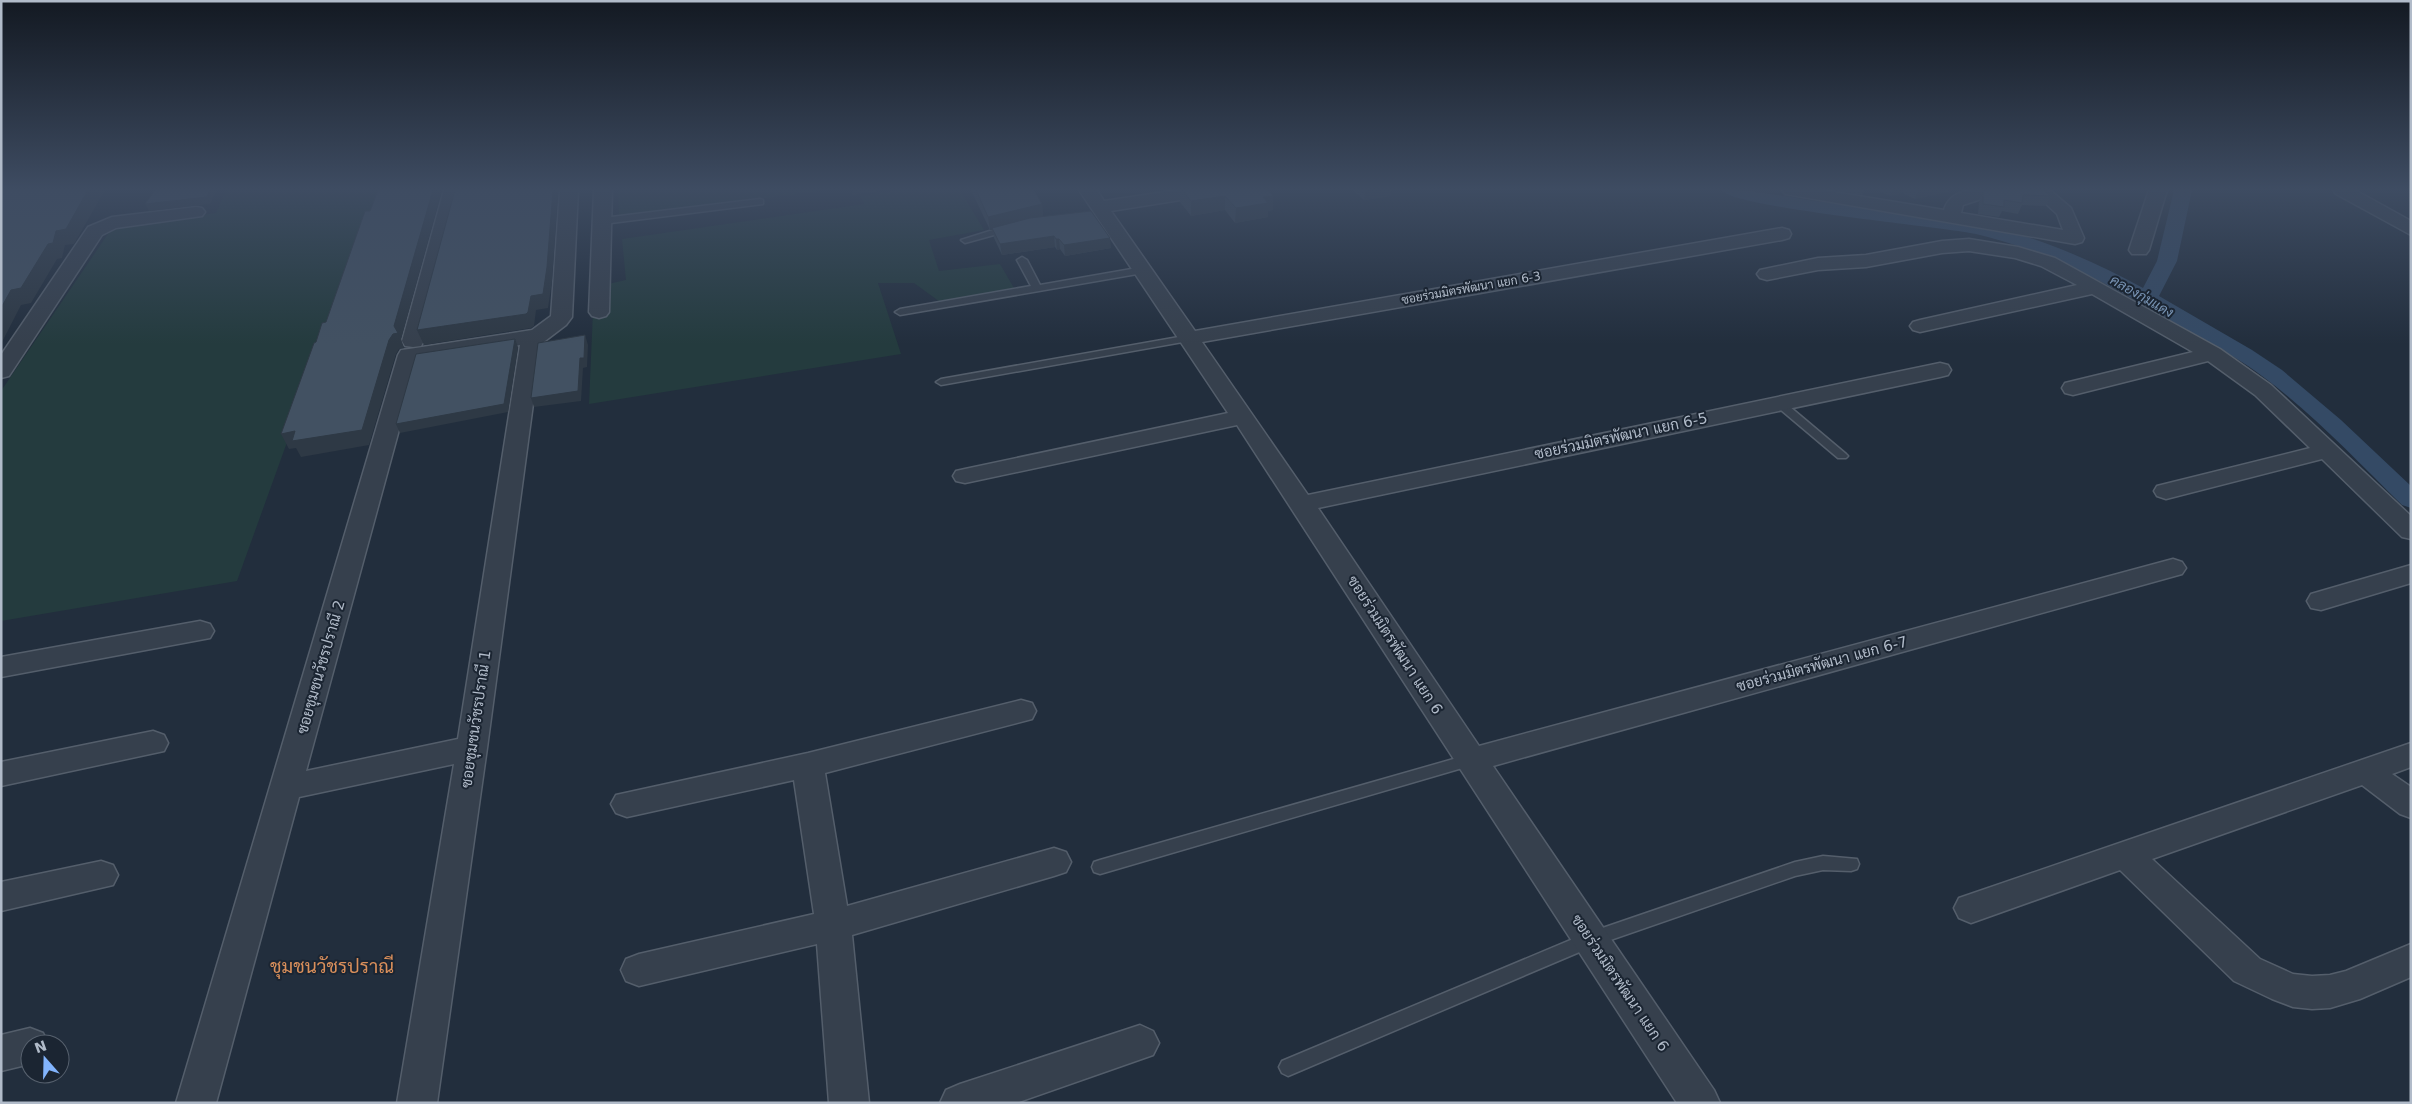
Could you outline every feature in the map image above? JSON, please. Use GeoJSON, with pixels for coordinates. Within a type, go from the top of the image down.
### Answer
{"type":"FeatureCollection","features":[{"type":"Feature","properties":{"kind":"street"},"geometry":{"type":"LineString","coordinates":[[1,371],[88,242]]}},
{"type":"Feature","properties":{"kind":"street"},"geometry":{"type":"LineString","coordinates":[[413,342],[439,242]]}},
{"type":"Feature","properties":{"kind":"street"},"geometry":{"type":"LineString","coordinates":[[537,336],[556,324],[562,317],[566,242]]}},
{"type":"Feature","properties":{"kind":"street"},"geometry":{"type":"LineString","coordinates":[[599,312],[601,242]]}},
{"type":"Feature","properties":{"kind":"street","name":"ซอยร่วมมิตรพัฒนา แยก 6"},"geometry":{"type":"LineString","coordinates":[[1123,242],[1302,504],[1700,1103]]}},
{"type":"Feature","properties":{"kind":"street","name":"ซอยร่วมมิตรพัฒนา แยก 6-3"},"geometry":{"type":"LineString","coordinates":[[1190,338],[1739,242]]}},
{"type":"Feature","properties":{"kind":"street"},"geometry":{"type":"LineString","coordinates":[[2139,250],[2142,242]]}},
{"type":"Feature","properties":{"kind":"street"},"geometry":{"type":"LineString","coordinates":[[1767,274],[1818,264],[1866,261],[1942,247],[1969,245],[1999,248],[2037,258],[2096,287],[2212,354],[2263,390],[2411,531]]}},
{"type":"Feature","properties":{"kind":"street"},"geometry":{"type":"LineString","coordinates":[[1920,326],[2096,287]]}},
{"type":"Feature","properties":{"kind":"street","name":"ซอยชุมชนวัชรปราณี 1"},"geometry":{"type":"LineString","coordinates":[[417,1103],[472,748],[531,343],[537,336]]}},
{"type":"Feature","properties":{"kind":"street","name":"ซอยชุมชนวัชรปราณี 2"},"geometry":{"type":"LineString","coordinates":[[196,1103],[409,355],[537,336]]}},
{"type":"Feature","properties":{"kind":"street"},"geometry":{"type":"LineString","coordinates":[[2073,388],[2212,354]]}},
{"type":"Feature","properties":{"kind":"street","name":"ซอยร่วมมิตรพัฒนา แยก 6-5"},"geometry":{"type":"LineString","coordinates":[[1302,504],[1940,370]]}},
{"type":"Feature","properties":{"kind":"street"},"geometry":{"type":"LineString","coordinates":[[965,476],[1242,417]]}},
{"type":"Feature","properties":{"kind":"street"},"geometry":{"type":"LineString","coordinates":[[2166,491],[2325,451]]}},
{"type":"Feature","properties":{"kind":"street","name":"ซอยร่วมมิตรพัฒนา แยก 6-7"},"geometry":{"type":"LineString","coordinates":[[1471,760],[2174,568]]}},
{"type":"Feature","properties":{"kind":"street"},"geometry":{"type":"LineString","coordinates":[[2321,601],[2411,574]]}},
{"type":"Feature","properties":{"kind":"street"},"geometry":{"type":"LineString","coordinates":[[1,667],[200,631]]}},
{"type":"Feature","properties":{"kind":"street"},"geometry":{"type":"LineString","coordinates":[[627,804],[808,765],[1021,711]]}},
{"type":"Feature","properties":{"kind":"street"},"geometry":{"type":"LineString","coordinates":[[1,774],[153,743]]}},
{"type":"Feature","properties":{"kind":"street"},"geometry":{"type":"LineString","coordinates":[[287,787],[472,748]]}},
{"type":"Feature","properties":{"kind":"street"},"geometry":{"type":"LineString","coordinates":[[1971,908],[2411,755]]}},
{"type":"Feature","properties":{"kind":"street"},"geometry":{"type":"LineString","coordinates":[[808,765],[833,925],[848,1103]]}},
{"type":"Feature","properties":{"kind":"street"},"geometry":{"type":"LineString","coordinates":[[2366,771],[2411,805]]}},
{"type":"Feature","properties":{"kind":"street"},"geometry":{"type":"LineString","coordinates":[[2125,854],[2247,970],[2268,982],[2290,990],[2311,994],[2332,993],[2411,960]]}},
{"type":"Feature","properties":{"kind":"street"},"geometry":{"type":"LineString","coordinates":[[639,970],[833,925],[1054,862]]}},
{"type":"Feature","properties":{"kind":"street"},"geometry":{"type":"LineString","coordinates":[[1,897],[101,875]]}},
{"type":"Feature","properties":{"kind":"street"},"geometry":{"type":"LineString","coordinates":[[960,1103],[1140,1043]]}},
{"type":"Feature","properties":{"kind":"street"},"geometry":{"type":"LineString","coordinates":[[1,1053],[20,1048]]}},
{"type":"Feature","properties":{"kind":"lane"},"geometry":{"type":"LineString","coordinates":[[1022,260],[1037,288]]}},
{"type":"Feature","properties":{"kind":"lane"},"geometry":{"type":"LineString","coordinates":[[900,312],[1143,270]]}},
{"type":"Feature","properties":{"kind":"lane"},"geometry":{"type":"LineString","coordinates":[[941,382],[1190,338]]}},
{"type":"Feature","properties":{"kind":"lane"},"geometry":{"type":"LineString","coordinates":[[1779,403],[1842,456]]}},
{"type":"Feature","properties":{"kind":"lane"},"geometry":{"type":"LineString","coordinates":[[1100,867],[1471,760]]}},
{"type":"Feature","properties":{"kind":"lane"},"geometry":{"type":"LineString","coordinates":[[1288,1067],[1591,939],[1795,870],[1823,864],[1851,864]]}},
{"type":"Feature","properties":{"kind":"green space"},"geometry":{"type":"Polygon","coordinates":[[[103,242],[359,242],[237,581],[1,621],[1,391],[103,242]]]}},
{"type":"Feature","properties":{"kind":"green space"},"geometry":{"type":"Polygon","coordinates":[[[622,242],[929,242],[939,271],[1000,264],[1018,295],[947,307],[914,283],[878,283],[901,354],[589,404],[594,287],[626,280],[622,242]]]}},
{"type":"Feature","properties":{"kind":"building"},"geometry":{"type":"Polygon","coordinates":[[[1,242],[53,242],[48,244],[21,288],[11,290],[1,308],[1,242]]]}},
{"type":"Feature","properties":{"kind":"building"},"geometry":{"type":"Polygon","coordinates":[[[354,242],[418,242],[394,326],[398,333],[393,334],[389,340],[362,430],[292,441],[295,431],[281,434],[322,323],[326,322],[354,242]]]}},
{"type":"Feature","properties":{"kind":"building"},"geometry":{"type":"Polygon","coordinates":[[[441,242],[549,242],[543,294],[531,296],[526,314],[417,330],[441,242]]]}},
{"type":"Feature","properties":{"kind":"building"},"geometry":{"type":"Polygon","coordinates":[[[999,242],[1017,242],[1000,244],[999,242]]]}},
{"type":"Feature","properties":{"kind":"building"},"geometry":{"type":"Polygon","coordinates":[[[1061,242],[1087,242],[1064,245],[1061,242]]]}},
{"type":"Feature","properties":{"kind":"building"},"geometry":{"type":"Polygon","coordinates":[[[585,335],[584,358],[580,358],[578,391],[531,398],[538,343],[585,335]]]}},
{"type":"Feature","properties":{"kind":"building"},"geometry":{"type":"Polygon","coordinates":[[[515,339],[504,404],[396,424],[416,354],[515,339]]]}},
{"type":"Feature","properties":{"kind":"waterway","name":"คลองกุ่มแดง"},"geometry":{"type":"LineString","coordinates":[[2023,242],[2094,270],[2175,314],[2265,367],[2333,425],[2411,500]]}},
{"type":"Feature","properties":{"kind":"waterway"},"geometry":{"type":"LineString","coordinates":[[2148,297],[2167,261],[2171,242]]}},
{"type":"Feature","properties":{"kind":"district","name":"ชุมชนวัชรปราณี"},"geometry":{"type":"Point","coordinates":[332,966]}}]}
